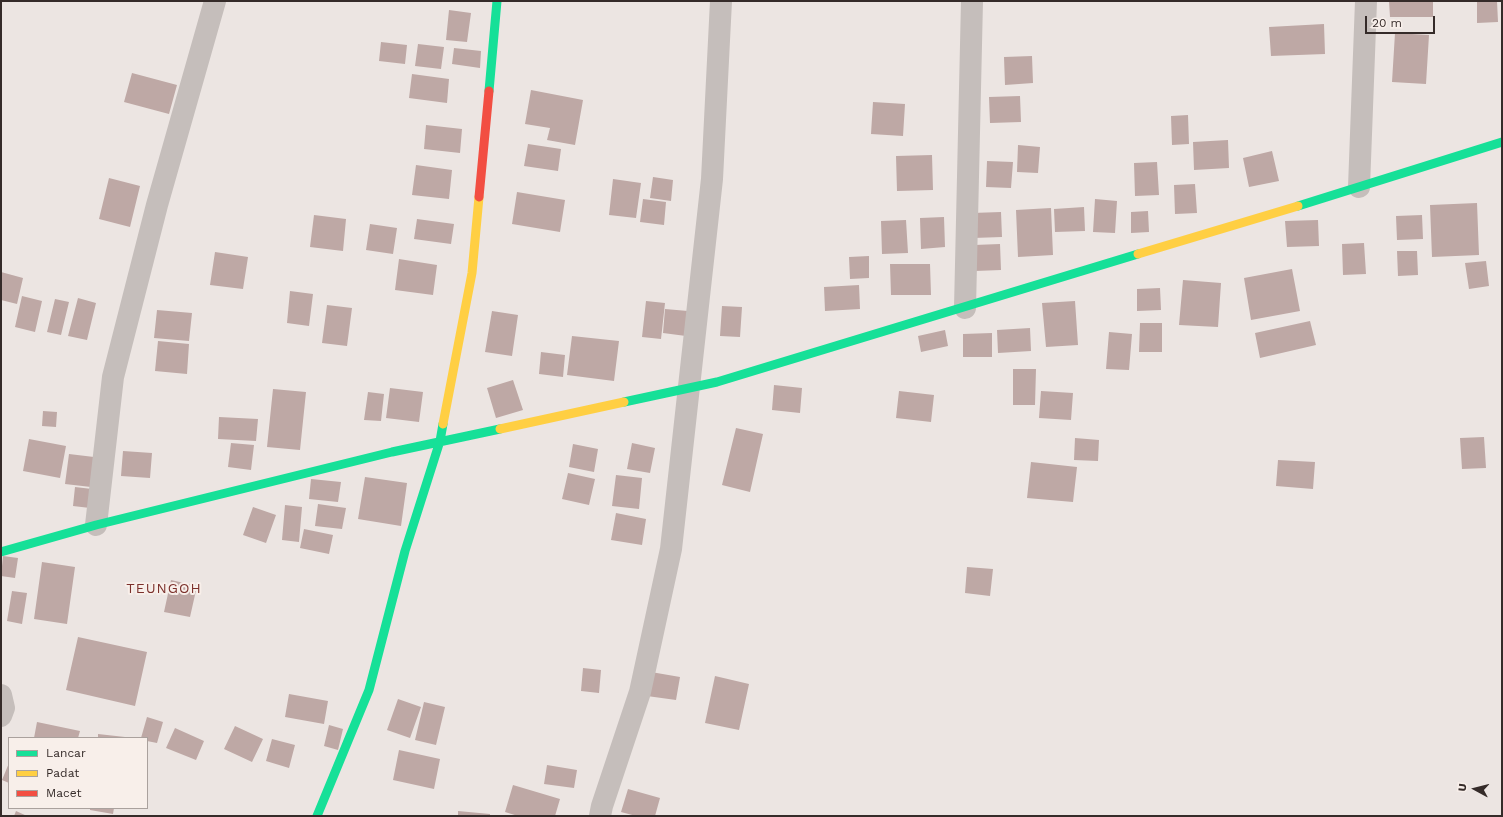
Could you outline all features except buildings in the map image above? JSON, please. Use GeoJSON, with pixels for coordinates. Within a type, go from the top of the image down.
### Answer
{"type":"FeatureCollection","features":[{"type":"Feature","properties":{"kind":"street"},"geometry":{"type":"LineString","coordinates":[[96,525],[113,377],[157,205],[215,1]]}},
{"type":"Feature","properties":{"kind":"street"},"geometry":{"type":"LineString","coordinates":[[318,816],[369,690],[405,551],[440,441],[472,273],[497,1]]}},
{"type":"Feature","properties":{"kind":"street"},"geometry":{"type":"LineString","coordinates":[[600,816],[640,692],[671,549],[712,179],[721,1]]}},
{"type":"Feature","properties":{"kind":"street"},"geometry":{"type":"LineString","coordinates":[[965,308],[972,1]]}},
{"type":"Feature","properties":{"kind":"street"},"geometry":{"type":"LineString","coordinates":[[1359,187],[1366,1]]}},
{"type":"Feature","properties":{"kind":"street"},"geometry":{"type":"LineString","coordinates":[[1,552],[96,525],[440,441],[569,413],[688,390],[965,308],[1502,142]]}},
{"type":"Feature","properties":{"kind":"street"},"geometry":{"type":"LineString","coordinates":[[1,695],[4,708],[1,716]]}},
{"type":"Feature","properties":{"kind":"traffic: fast"},"geometry":{"type":"LineString","coordinates":[[489,91],[497,1]]}},
{"type":"Feature","properties":{"kind":"traffic: fast"},"geometry":{"type":"LineString","coordinates":[[1298,206],[1502,142]]}},
{"type":"Feature","properties":{"kind":"traffic: fast"},"geometry":{"type":"LineString","coordinates":[[624,402],[717,382],[1138,254]]}},
{"type":"Feature","properties":{"kind":"traffic: fast"},"geometry":{"type":"LineString","coordinates":[[317,816],[369,690],[405,551],[440,441],[443,424]]}},
{"type":"Feature","properties":{"kind":"traffic: fast"},"geometry":{"type":"LineString","coordinates":[[1,552],[96,525],[392,452],[500,429]]}},
{"type":"Feature","properties":{"kind":"traffic: slow"},"geometry":{"type":"LineString","coordinates":[[443,424],[472,273],[479,197]]}},
{"type":"Feature","properties":{"kind":"traffic: slow"},"geometry":{"type":"LineString","coordinates":[[1138,254],[1298,206]]}},
{"type":"Feature","properties":{"kind":"traffic: slow"},"geometry":{"type":"LineString","coordinates":[[500,429],[624,402]]}},
{"type":"Feature","properties":{"kind":"traffic: jam"},"geometry":{"type":"LineString","coordinates":[[479,197],[489,91]]}},
{"type":"Feature","properties":{"kind":"district","name":"TEUNGOH"},"geometry":{"type":"Point","coordinates":[164,589]}}]}
